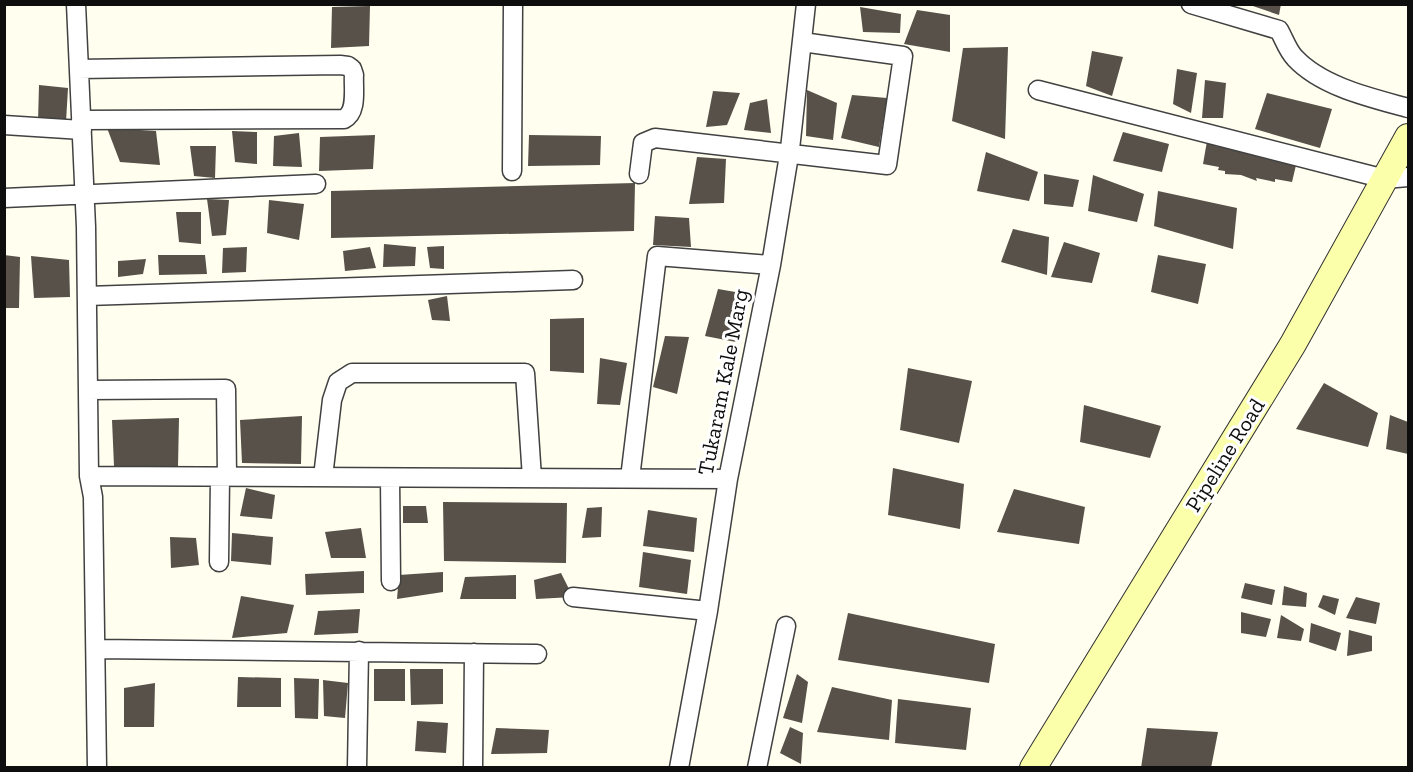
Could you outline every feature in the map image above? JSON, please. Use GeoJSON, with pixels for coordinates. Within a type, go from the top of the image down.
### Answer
{"type":"FeatureCollection","features":[{"type":"Feature","properties":{"kind":"street"},"geometry":{"type":"LineString","coordinates":[[76,4],[87,296],[89,476],[93,497],[97,768]]}},
{"type":"Feature","properties":{"kind":"street"},"geometry":{"type":"LineString","coordinates":[[512,171],[513,4]]}},
{"type":"Feature","properties":{"kind":"street","name":"Tukaram Kale Marg"},"geometry":{"type":"LineString","coordinates":[[679,768],[708,611],[728,479],[771,265],[789,154],[806,4]]}},
{"type":"Feature","properties":{"kind":"street"},"geometry":{"type":"LineString","coordinates":[[1191,4],[1279,30],[1293,56],[1309,71],[1361,94],[1408,108]]}},
{"type":"Feature","properties":{"kind":"street"},"geometry":{"type":"LineString","coordinates":[[639,174],[643,143],[655,138],[887,165],[903,56],[802,42]]}},
{"type":"Feature","properties":{"kind":"street"},"geometry":{"type":"LineString","coordinates":[[4,125],[344,119],[350,116],[353,110],[354,75],[348,66],[79,69]]}},
{"type":"Feature","properties":{"kind":"street"},"geometry":{"type":"LineString","coordinates":[[1038,90],[1397,178]]}},
{"type":"Feature","properties":{"kind":"street","name":"Pipeline Road"},"geometry":{"type":"LineString","coordinates":[[1033,768],[1397,178],[1408,137]]}},
{"type":"Feature","properties":{"kind":"street"},"geometry":{"type":"LineString","coordinates":[[4,198],[316,184]]}},
{"type":"Feature","properties":{"kind":"street"},"geometry":{"type":"LineString","coordinates":[[630,478],[657,256],[771,265]]}},
{"type":"Feature","properties":{"kind":"street"},"geometry":{"type":"LineString","coordinates":[[87,296],[573,280]]}},
{"type":"Feature","properties":{"kind":"street"},"geometry":{"type":"LineString","coordinates":[[323,477],[332,400],[338,382],[352,373],[525,373],[532,478]]}},
{"type":"Feature","properties":{"kind":"street"},"geometry":{"type":"LineString","coordinates":[[88,390],[226,389],[219,562]]}},
{"type":"Feature","properties":{"kind":"street"},"geometry":{"type":"LineString","coordinates":[[89,476],[728,479]]}},
{"type":"Feature","properties":{"kind":"street"},"geometry":{"type":"LineString","coordinates":[[390,478],[390,582]]}},
{"type":"Feature","properties":{"kind":"street"},"geometry":{"type":"LineString","coordinates":[[573,597],[708,611]]}},
{"type":"Feature","properties":{"kind":"street"},"geometry":{"type":"LineString","coordinates":[[757,768],[786,626]]}},
{"type":"Feature","properties":{"kind":"street"},"geometry":{"type":"LineString","coordinates":[[96,649],[537,654]]}},
{"type":"Feature","properties":{"kind":"street"},"geometry":{"type":"LineString","coordinates":[[357,768],[359,651]]}},
{"type":"Feature","properties":{"kind":"street"},"geometry":{"type":"LineString","coordinates":[[472,768],[474,653]]}},
{"type":"Feature","properties":{"kind":"building"},"geometry":{"type":"Polygon","coordinates":[[[1247,4],[1281,4],[1279,15],[1247,4]]]}},
{"type":"Feature","properties":{"kind":"building"},"geometry":{"type":"Polygon","coordinates":[[[370,6],[369,46],[331,48],[332,7],[370,6]]]}},
{"type":"Feature","properties":{"kind":"building"},"geometry":{"type":"Polygon","coordinates":[[[860,7],[901,14],[900,33],[863,32],[860,7]]]}},
{"type":"Feature","properties":{"kind":"building"},"geometry":{"type":"Polygon","coordinates":[[[917,10],[950,15],[950,52],[904,44],[917,10]]]}},
{"type":"Feature","properties":{"kind":"building"},"geometry":{"type":"Polygon","coordinates":[[[1008,47],[1005,139],[952,121],[963,48],[1008,47]]]}},
{"type":"Feature","properties":{"kind":"building"},"geometry":{"type":"Polygon","coordinates":[[[1092,51],[1123,57],[1112,96],[1086,86],[1092,51]]]}},
{"type":"Feature","properties":{"kind":"building"},"geometry":{"type":"Polygon","coordinates":[[[1177,69],[1197,73],[1191,113],[1173,104],[1177,69]]]}},
{"type":"Feature","properties":{"kind":"building"},"geometry":{"type":"Polygon","coordinates":[[[1205,80],[1226,83],[1223,118],[1202,118],[1205,80]]]}},
{"type":"Feature","properties":{"kind":"building"},"geometry":{"type":"Polygon","coordinates":[[[39,85],[68,88],[66,122],[38,122],[39,85]]]}},
{"type":"Feature","properties":{"kind":"building"},"geometry":{"type":"Polygon","coordinates":[[[807,90],[837,103],[833,140],[806,136],[807,90]]]}},
{"type":"Feature","properties":{"kind":"building"},"geometry":{"type":"Polygon","coordinates":[[[713,91],[740,93],[727,125],[706,127],[713,91]]]}},
{"type":"Feature","properties":{"kind":"building"},"geometry":{"type":"Polygon","coordinates":[[[1267,93],[1332,109],[1320,148],[1255,129],[1267,93]]]}},
{"type":"Feature","properties":{"kind":"building"},"geometry":{"type":"Polygon","coordinates":[[[852,95],[887,98],[879,147],[841,138],[852,95]]]}},
{"type":"Feature","properties":{"kind":"building"},"geometry":{"type":"Polygon","coordinates":[[[767,99],[771,133],[744,130],[750,103],[767,99]]]}},
{"type":"Feature","properties":{"kind":"building"},"geometry":{"type":"Polygon","coordinates":[[[107,128],[156,131],[160,165],[120,162],[107,128]]]}},
{"type":"Feature","properties":{"kind":"building"},"geometry":{"type":"Polygon","coordinates":[[[232,131],[257,132],[257,164],[235,162],[232,131]]]}},
{"type":"Feature","properties":{"kind":"building"},"geometry":{"type":"Polygon","coordinates":[[[1123,132],[1169,144],[1162,172],[1113,161],[1123,132]]]}},
{"type":"Feature","properties":{"kind":"building"},"geometry":{"type":"Polygon","coordinates":[[[299,133],[302,167],[273,166],[274,136],[299,133]]]}},
{"type":"Feature","properties":{"kind":"building"},"geometry":{"type":"Polygon","coordinates":[[[375,135],[373,169],[319,171],[320,137],[375,135]]]}},
{"type":"Feature","properties":{"kind":"building"},"geometry":{"type":"Polygon","coordinates":[[[529,135],[601,136],[600,165],[528,166],[529,135]]]}},
{"type":"Feature","properties":{"kind":"building"},"geometry":{"type":"Polygon","coordinates":[[[1207,141],[1217,143],[1215,146],[1229,148],[1230,145],[1297,161],[1292,182],[1275,179],[1275,182],[1256,178],[1257,181],[1241,175],[1225,174],[1225,171],[1218,170],[1219,167],[1203,164],[1207,141]]]}},
{"type":"Feature","properties":{"kind":"building"},"geometry":{"type":"Polygon","coordinates":[[[190,146],[216,146],[215,178],[194,176],[190,146]]]}},
{"type":"Feature","properties":{"kind":"building"},"geometry":{"type":"Polygon","coordinates":[[[986,152],[1038,172],[1029,201],[977,191],[986,152]]]}},
{"type":"Feature","properties":{"kind":"building"},"geometry":{"type":"Polygon","coordinates":[[[697,157],[726,159],[724,203],[689,204],[697,157]]]}},
{"type":"Feature","properties":{"kind":"building"},"geometry":{"type":"Polygon","coordinates":[[[1044,174],[1079,180],[1073,207],[1044,204],[1044,174]]]}},
{"type":"Feature","properties":{"kind":"building"},"geometry":{"type":"Polygon","coordinates":[[[1093,175],[1144,194],[1137,222],[1088,211],[1093,175]]]}},
{"type":"Feature","properties":{"kind":"building"},"geometry":{"type":"Polygon","coordinates":[[[635,183],[634,231],[331,238],[331,191],[635,183]]]}},
{"type":"Feature","properties":{"kind":"building"},"geometry":{"type":"Polygon","coordinates":[[[1158,191],[1237,208],[1233,249],[1154,226],[1158,191]]]}},
{"type":"Feature","properties":{"kind":"building"},"geometry":{"type":"Polygon","coordinates":[[[207,199],[229,200],[226,235],[212,236],[207,199]]]}},
{"type":"Feature","properties":{"kind":"building"},"geometry":{"type":"Polygon","coordinates":[[[269,200],[304,204],[299,240],[267,233],[269,200]]]}},
{"type":"Feature","properties":{"kind":"building"},"geometry":{"type":"Polygon","coordinates":[[[176,212],[201,212],[201,244],[179,242],[176,212]]]}},
{"type":"Feature","properties":{"kind":"building"},"geometry":{"type":"Polygon","coordinates":[[[655,216],[689,218],[691,247],[653,245],[655,216]]]}},
{"type":"Feature","properties":{"kind":"building"},"geometry":{"type":"Polygon","coordinates":[[[1013,229],[1049,237],[1047,275],[1001,262],[1013,229]]]}},
{"type":"Feature","properties":{"kind":"building"},"geometry":{"type":"Polygon","coordinates":[[[1064,242],[1100,253],[1092,283],[1051,277],[1064,242]]]}},
{"type":"Feature","properties":{"kind":"building"},"geometry":{"type":"Polygon","coordinates":[[[384,244],[416,247],[415,266],[383,267],[384,244]]]}},
{"type":"Feature","properties":{"kind":"building"},"geometry":{"type":"Polygon","coordinates":[[[444,246],[444,269],[430,268],[427,247],[444,246]]]}},
{"type":"Feature","properties":{"kind":"building"},"geometry":{"type":"Polygon","coordinates":[[[247,247],[246,272],[222,273],[223,248],[247,247]]]}},
{"type":"Feature","properties":{"kind":"building"},"geometry":{"type":"Polygon","coordinates":[[[370,247],[376,268],[345,271],[343,251],[370,247]]]}},
{"type":"Feature","properties":{"kind":"building"},"geometry":{"type":"Polygon","coordinates":[[[4,255],[20,257],[19,308],[4,308],[4,255]]]}},
{"type":"Feature","properties":{"kind":"building"},"geometry":{"type":"Polygon","coordinates":[[[158,255],[205,255],[207,274],[159,275],[158,255]]]}},
{"type":"Feature","properties":{"kind":"building"},"geometry":{"type":"Polygon","coordinates":[[[1158,255],[1206,264],[1198,304],[1151,292],[1158,255]]]}},
{"type":"Feature","properties":{"kind":"building"},"geometry":{"type":"Polygon","coordinates":[[[31,256],[69,260],[70,297],[34,298],[31,256]]]}},
{"type":"Feature","properties":{"kind":"building"},"geometry":{"type":"Polygon","coordinates":[[[146,259],[143,274],[118,277],[118,261],[146,259]]]}},
{"type":"Feature","properties":{"kind":"building"},"geometry":{"type":"Polygon","coordinates":[[[718,289],[747,294],[736,342],[705,336],[718,289]]]}},
{"type":"Feature","properties":{"kind":"building"},"geometry":{"type":"Polygon","coordinates":[[[447,296],[450,321],[432,320],[428,300],[447,296]]]}},
{"type":"Feature","properties":{"kind":"building"},"geometry":{"type":"Polygon","coordinates":[[[584,318],[584,373],[550,371],[550,319],[584,318]]]}},
{"type":"Feature","properties":{"kind":"building"},"geometry":{"type":"Polygon","coordinates":[[[665,336],[689,337],[677,394],[653,387],[665,336]]]}},
{"type":"Feature","properties":{"kind":"building"},"geometry":{"type":"Polygon","coordinates":[[[600,358],[627,363],[620,405],[597,404],[600,358]]]}},
{"type":"Feature","properties":{"kind":"building"},"geometry":{"type":"Polygon","coordinates":[[[908,368],[972,381],[959,443],[900,430],[908,368]]]}},
{"type":"Feature","properties":{"kind":"building"},"geometry":{"type":"Polygon","coordinates":[[[1324,383],[1378,413],[1368,447],[1296,429],[1324,383]]]}},
{"type":"Feature","properties":{"kind":"building"},"geometry":{"type":"Polygon","coordinates":[[[1084,405],[1161,426],[1150,458],[1080,442],[1084,405]]]}},
{"type":"Feature","properties":{"kind":"building"},"geometry":{"type":"Polygon","coordinates":[[[1390,415],[1408,422],[1408,454],[1386,449],[1390,415]]]}},
{"type":"Feature","properties":{"kind":"building"},"geometry":{"type":"Polygon","coordinates":[[[302,416],[301,464],[242,463],[240,420],[302,416]]]}},
{"type":"Feature","properties":{"kind":"building"},"geometry":{"type":"Polygon","coordinates":[[[179,418],[178,466],[114,466],[112,420],[179,418]]]}},
{"type":"Feature","properties":{"kind":"building"},"geometry":{"type":"Polygon","coordinates":[[[893,468],[964,484],[960,529],[888,515],[893,468]]]}},
{"type":"Feature","properties":{"kind":"building"},"geometry":{"type":"Polygon","coordinates":[[[246,488],[275,495],[272,519],[240,516],[246,488]]]}},
{"type":"Feature","properties":{"kind":"building"},"geometry":{"type":"Polygon","coordinates":[[[1014,489],[1085,507],[1079,544],[997,532],[1014,489]]]}},
{"type":"Feature","properties":{"kind":"building"},"geometry":{"type":"Polygon","coordinates":[[[443,502],[567,503],[566,563],[444,561],[443,502]]]}},
{"type":"Feature","properties":{"kind":"building"},"geometry":{"type":"Polygon","coordinates":[[[403,506],[426,506],[428,523],[403,523],[403,506]]]}},
{"type":"Feature","properties":{"kind":"building"},"geometry":{"type":"Polygon","coordinates":[[[602,507],[601,537],[582,538],[587,508],[602,507]]]}},
{"type":"Feature","properties":{"kind":"building"},"geometry":{"type":"Polygon","coordinates":[[[648,510],[697,518],[694,552],[643,546],[648,510]]]}},
{"type":"Feature","properties":{"kind":"building"},"geometry":{"type":"Polygon","coordinates":[[[361,528],[366,558],[331,558],[325,532],[361,528]]]}},
{"type":"Feature","properties":{"kind":"building"},"geometry":{"type":"Polygon","coordinates":[[[232,533],[273,537],[271,565],[231,561],[232,533]]]}},
{"type":"Feature","properties":{"kind":"building"},"geometry":{"type":"Polygon","coordinates":[[[170,537],[196,538],[199,565],[171,568],[170,537]]]}},
{"type":"Feature","properties":{"kind":"building"},"geometry":{"type":"Polygon","coordinates":[[[643,552],[691,560],[687,594],[639,587],[643,552]]]}},
{"type":"Feature","properties":{"kind":"building"},"geometry":{"type":"Polygon","coordinates":[[[364,571],[364,593],[306,595],[305,574],[364,571]]]}},
{"type":"Feature","properties":{"kind":"building"},"geometry":{"type":"Polygon","coordinates":[[[443,572],[443,592],[397,599],[399,575],[443,572]]]}},
{"type":"Feature","properties":{"kind":"building"},"geometry":{"type":"Polygon","coordinates":[[[561,573],[573,597],[536,599],[534,580],[561,573]]]}},
{"type":"Feature","properties":{"kind":"building"},"geometry":{"type":"Polygon","coordinates":[[[516,575],[516,599],[460,599],[465,577],[516,575]]]}},
{"type":"Feature","properties":{"kind":"building"},"geometry":{"type":"Polygon","coordinates":[[[1245,583],[1275,590],[1272,605],[1241,598],[1245,583]]]}},
{"type":"Feature","properties":{"kind":"building"},"geometry":{"type":"Polygon","coordinates":[[[1284,586],[1307,593],[1306,607],[1282,605],[1284,586]]]}},
{"type":"Feature","properties":{"kind":"building"},"geometry":{"type":"Polygon","coordinates":[[[1323,595],[1339,599],[1335,615],[1318,607],[1323,595]]]}},
{"type":"Feature","properties":{"kind":"building"},"geometry":{"type":"Polygon","coordinates":[[[241,596],[294,605],[287,633],[232,638],[241,596]]]}},
{"type":"Feature","properties":{"kind":"building"},"geometry":{"type":"Polygon","coordinates":[[[1356,597],[1380,603],[1376,624],[1346,618],[1356,597]]]}},
{"type":"Feature","properties":{"kind":"building"},"geometry":{"type":"Polygon","coordinates":[[[360,609],[358,633],[314,635],[318,611],[360,609]]]}},
{"type":"Feature","properties":{"kind":"building"},"geometry":{"type":"Polygon","coordinates":[[[1241,612],[1271,619],[1266,637],[1241,633],[1241,612]]]}},
{"type":"Feature","properties":{"kind":"building"},"geometry":{"type":"Polygon","coordinates":[[[848,613],[995,644],[989,683],[838,660],[848,613]]]}},
{"type":"Feature","properties":{"kind":"building"},"geometry":{"type":"Polygon","coordinates":[[[1281,615],[1304,629],[1301,641],[1277,638],[1281,615]]]}},
{"type":"Feature","properties":{"kind":"building"},"geometry":{"type":"Polygon","coordinates":[[[1311,623],[1341,633],[1336,651],[1309,642],[1311,623]]]}},
{"type":"Feature","properties":{"kind":"building"},"geometry":{"type":"Polygon","coordinates":[[[1349,630],[1372,636],[1372,651],[1347,656],[1349,630]]]}},
{"type":"Feature","properties":{"kind":"building"},"geometry":{"type":"Polygon","coordinates":[[[374,669],[405,669],[405,701],[374,701],[374,669]]]}},
{"type":"Feature","properties":{"kind":"building"},"geometry":{"type":"Polygon","coordinates":[[[410,669],[443,669],[443,704],[411,705],[410,669]]]}},
{"type":"Feature","properties":{"kind":"building"},"geometry":{"type":"Polygon","coordinates":[[[797,674],[808,682],[802,723],[783,718],[797,674]]]}},
{"type":"Feature","properties":{"kind":"building"},"geometry":{"type":"Polygon","coordinates":[[[238,677],[281,678],[281,707],[237,707],[238,677]]]}},
{"type":"Feature","properties":{"kind":"building"},"geometry":{"type":"Polygon","coordinates":[[[294,678],[319,679],[318,719],[295,718],[294,678]]]}},
{"type":"Feature","properties":{"kind":"building"},"geometry":{"type":"Polygon","coordinates":[[[323,680],[348,683],[345,718],[324,716],[323,680]]]}},
{"type":"Feature","properties":{"kind":"building"},"geometry":{"type":"Polygon","coordinates":[[[155,683],[154,727],[124,727],[124,688],[155,683]]]}},
{"type":"Feature","properties":{"kind":"building"},"geometry":{"type":"Polygon","coordinates":[[[832,687],[892,700],[889,740],[817,732],[832,687]]]}},
{"type":"Feature","properties":{"kind":"building"},"geometry":{"type":"Polygon","coordinates":[[[898,699],[971,708],[966,750],[895,743],[898,699]]]}},
{"type":"Feature","properties":{"kind":"building"},"geometry":{"type":"Polygon","coordinates":[[[417,721],[448,723],[446,753],[415,751],[417,721]]]}},
{"type":"Feature","properties":{"kind":"building"},"geometry":{"type":"Polygon","coordinates":[[[790,727],[803,733],[801,764],[780,753],[790,727]]]}},
{"type":"Feature","properties":{"kind":"building"},"geometry":{"type":"Polygon","coordinates":[[[496,728],[549,730],[547,753],[491,754],[496,728]]]}},
{"type":"Feature","properties":{"kind":"building"},"geometry":{"type":"Polygon","coordinates":[[[1147,728],[1218,732],[1211,768],[1141,768],[1147,728]]]}}]}
